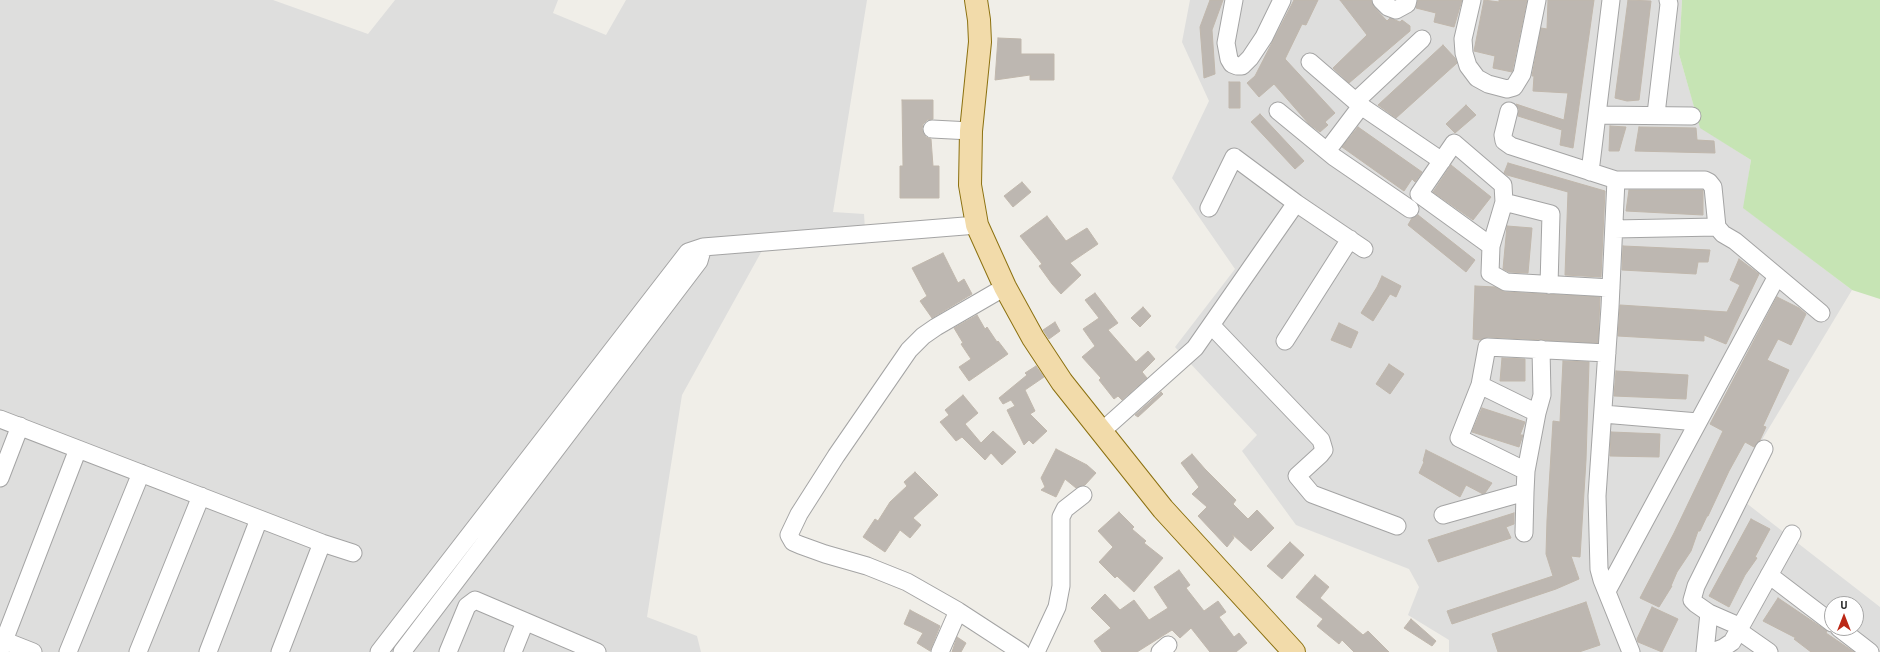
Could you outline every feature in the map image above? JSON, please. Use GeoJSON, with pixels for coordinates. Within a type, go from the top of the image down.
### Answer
{"type":"FeatureCollection","features":[{"type":"Feature","properties":{"kind":"main road"},"geometry":{"type":"LineString","coordinates":[[976,0],[980,42],[971,131],[970,185],[977,225],[1005,287],[1033,338],[1062,382],[1163,509],[1294,652]]}},
{"type":"Feature","properties":{"kind":"street"},"geometry":{"type":"LineString","coordinates":[[1234,0],[1226,43],[1227,53],[1232,64],[1242,66],[1250,58],[1264,37],[1282,0]]}},
{"type":"Feature","properties":{"kind":"street"},"geometry":{"type":"LineString","coordinates":[[1381,0],[1396,10],[1407,4],[1408,0]]}},
{"type":"Feature","properties":{"kind":"street"},"geometry":{"type":"LineString","coordinates":[[1472,0],[1463,39],[1464,53],[1468,66],[1476,78],[1488,84],[1507,89],[1514,87],[1522,74],[1537,0]]}},
{"type":"Feature","properties":{"kind":"street"},"geometry":{"type":"LineString","coordinates":[[1590,172],[1612,0]]}},
{"type":"Feature","properties":{"kind":"street"},"geometry":{"type":"LineString","coordinates":[[1656,114],[1669,4],[1668,0]]}},
{"type":"Feature","properties":{"kind":"street"},"geometry":{"type":"LineString","coordinates":[[1327,151],[1358,103],[1422,39]]}},
{"type":"Feature","properties":{"kind":"street"},"geometry":{"type":"LineString","coordinates":[[1310,62],[1358,103],[1442,161]]}},
{"type":"Feature","properties":{"kind":"street"},"geometry":{"type":"LineString","coordinates":[[1278,111],[1327,151],[1407,212],[1454,143],[1503,185],[1504,202],[1491,246],[1490,273],[1506,282],[1611,288]]}},
{"type":"Feature","properties":{"kind":"street"},"geometry":{"type":"LineString","coordinates":[[1509,111],[1504,142],[1511,146],[1616,180],[1705,180],[1713,187],[1717,227],[1723,234],[1735,241],[1821,313]]}},
{"type":"Feature","properties":{"kind":"street"},"geometry":{"type":"LineString","coordinates":[[1597,115],[1656,114],[1692,116]]}},
{"type":"Feature","properties":{"kind":"street"},"geometry":{"type":"LineString","coordinates":[[932,129],[971,131]]}},
{"type":"Feature","properties":{"kind":"street"},"geometry":{"type":"LineString","coordinates":[[1209,208],[1234,157],[1296,203],[1364,249]]}},
{"type":"Feature","properties":{"kind":"street"},"geometry":{"type":"LineString","coordinates":[[1616,180],[1611,288],[1597,504],[1599,569],[1606,591],[1631,652]]}},
{"type":"Feature","properties":{"kind":"street"},"geometry":{"type":"LineString","coordinates":[[1419,194],[1491,246]]}},
{"type":"Feature","properties":{"kind":"street"},"geometry":{"type":"LineString","coordinates":[[1504,202],[1551,214],[1549,285]]}},
{"type":"Feature","properties":{"kind":"street"},"geometry":{"type":"LineString","coordinates":[[1102,431],[1195,348],[1296,203]]}},
{"type":"Feature","properties":{"kind":"street"},"geometry":{"type":"LineString","coordinates":[[379,652],[688,252],[702,247],[977,225]]}},
{"type":"Feature","properties":{"kind":"street"},"geometry":{"type":"LineString","coordinates":[[1614,229],[1717,227]]}},
{"type":"Feature","properties":{"kind":"street"},"geometry":{"type":"LineString","coordinates":[[1285,341],[1350,239]]}},
{"type":"Feature","properties":{"kind":"street"},"geometry":{"type":"LineString","coordinates":[[402,652],[699,261],[702,247]]}},
{"type":"Feature","properties":{"kind":"street"},"geometry":{"type":"LineString","coordinates":[[1606,591],[1777,276]]}},
{"type":"Feature","properties":{"kind":"street"},"geometry":{"type":"LineString","coordinates":[[1005,287],[936,327],[923,336],[909,350],[836,456],[799,514],[789,534],[793,542],[800,545],[867,566],[907,582],[958,611],[1021,652]]}},
{"type":"Feature","properties":{"kind":"street"},"geometry":{"type":"LineString","coordinates":[[1211,325],[1321,440],[1324,450],[1297,476],[1304,486],[1312,494],[1397,526]]}},
{"type":"Feature","properties":{"kind":"street"},"geometry":{"type":"LineString","coordinates":[[1526,471],[1459,438],[1480,384],[1487,347],[1607,353]]}},
{"type":"Feature","properties":{"kind":"street"},"geometry":{"type":"LineString","coordinates":[[1524,533],[1526,471],[1542,395],[1541,349]]}},
{"type":"Feature","properties":{"kind":"street"},"geometry":{"type":"LineString","coordinates":[[1480,384],[1537,413]]}},
{"type":"Feature","properties":{"kind":"street"},"geometry":{"type":"LineString","coordinates":[[1603,414],[1698,422]]}},
{"type":"Feature","properties":{"kind":"street"},"geometry":{"type":"LineString","coordinates":[[0,419],[322,543],[353,553]]}},
{"type":"Feature","properties":{"kind":"street"},"geometry":{"type":"LineString","coordinates":[[0,478],[20,426]]}},
{"type":"Feature","properties":{"kind":"street"},"geometry":{"type":"LineString","coordinates":[[33,652],[1,644],[78,449]]}},
{"type":"Feature","properties":{"kind":"street"},"geometry":{"type":"LineString","coordinates":[[1764,449],[1696,586],[1692,600],[1709,612],[1740,629],[1769,652]]}},
{"type":"Feature","properties":{"kind":"street"},"geometry":{"type":"LineString","coordinates":[[68,652],[141,473]]}},
{"type":"Feature","properties":{"kind":"street"},"geometry":{"type":"LineString","coordinates":[[1443,515],[1525,492]]}},
{"type":"Feature","properties":{"kind":"street"},"geometry":{"type":"LineString","coordinates":[[1036,652],[1057,607],[1061,586],[1061,517],[1065,509],[1083,495]]}},
{"type":"Feature","properties":{"kind":"street"},"geometry":{"type":"LineString","coordinates":[[138,652],[200,496]]}},
{"type":"Feature","properties":{"kind":"street"},"geometry":{"type":"LineString","coordinates":[[208,652],[259,519]]}},
{"type":"Feature","properties":{"kind":"street"},"geometry":{"type":"LineString","coordinates":[[1712,652],[1723,648],[1732,642],[1792,534]]}},
{"type":"Feature","properties":{"kind":"street"},"geometry":{"type":"LineString","coordinates":[[280,652],[322,543]]}},
{"type":"Feature","properties":{"kind":"street"},"geometry":{"type":"LineString","coordinates":[[1769,576],[1824,617]]}},
{"type":"Feature","properties":{"kind":"street"},"geometry":{"type":"LineString","coordinates":[[448,652],[467,606],[475,600],[587,650]]}},
{"type":"Feature","properties":{"kind":"street"},"geometry":{"type":"LineString","coordinates":[[940,652],[958,611]]}},
{"type":"Feature","properties":{"kind":"street"},"geometry":{"type":"LineString","coordinates":[[1705,652],[1709,612]]}},
{"type":"Feature","properties":{"kind":"street"},"geometry":{"type":"LineString","coordinates":[[513,652],[525,622]]}},
{"type":"Feature","properties":{"kind":"street"},"geometry":{"type":"LineString","coordinates":[[1849,636],[1870,652]]}},
{"type":"Feature","properties":{"kind":"shaded area"},"geometry":{"type":"Polygon","coordinates":[[[0,0],[273,0],[368,34],[395,0],[558,0],[553,13],[606,35],[626,0],[867,0],[833,212],[864,214],[866,244],[764,247],[682,395],[647,617],[697,636],[701,652],[0,652],[0,0]]]}},
{"type":"Feature","properties":{"kind":"shaded area"},"geometry":{"type":"Polygon","coordinates":[[[1190,0],[1682,0],[1679,54],[1700,127],[1751,160],[1744,208],[1852,290],[1763,438],[1741,499],[1880,607],[1880,652],[1449,652],[1449,640],[1408,615],[1419,587],[1409,569],[1296,525],[1242,451],[1257,435],[1175,347],[1235,269],[1172,178],[1209,101],[1182,42],[1190,0]]]}},
{"type":"Feature","properties":{"kind":"green space"},"geometry":{"type":"Polygon","coordinates":[[[1682,0],[1880,0],[1880,299],[1852,290],[1743,208],[1751,160],[1700,128],[1679,54],[1682,0]]]}},
{"type":"Feature","properties":{"kind":"building"},"geometry":{"type":"Polygon","coordinates":[[[1210,0],[1223,0],[1212,30],[1215,74],[1204,78],[1200,27],[1210,0]]]}},
{"type":"Feature","properties":{"kind":"building"},"geometry":{"type":"Polygon","coordinates":[[[1294,0],[1318,0],[1306,25],[1302,24],[1285,59],[1335,113],[1325,122],[1328,125],[1320,132],[1309,124],[1274,84],[1259,97],[1247,83],[1255,76],[1294,0]]]}},
{"type":"Feature","properties":{"kind":"building"},"geometry":{"type":"Polygon","coordinates":[[[1340,0],[1371,0],[1374,7],[1387,21],[1390,18],[1400,22],[1402,20],[1410,26],[1410,31],[1349,83],[1333,68],[1367,35],[1340,0]]]}},
{"type":"Feature","properties":{"kind":"building"},"geometry":{"type":"Polygon","coordinates":[[[1418,0],[1462,0],[1454,27],[1434,22],[1436,13],[1416,8],[1418,0]]]}},
{"type":"Feature","properties":{"kind":"building"},"geometry":{"type":"Polygon","coordinates":[[[1484,0],[1499,2],[1499,0],[1527,0],[1512,72],[1493,68],[1495,56],[1474,51],[1484,0]]]}},
{"type":"Feature","properties":{"kind":"building"},"geometry":{"type":"Polygon","coordinates":[[[1548,0],[1594,0],[1573,148],[1560,145],[1562,130],[1518,116],[1519,109],[1516,104],[1564,120],[1568,93],[1533,91],[1534,76],[1532,76],[1541,28],[1547,29],[1548,0]]]}},
{"type":"Feature","properties":{"kind":"building"},"geometry":{"type":"Polygon","coordinates":[[[1628,0],[1651,1],[1639,100],[1627,101],[1615,98],[1628,0]]]}},
{"type":"Feature","properties":{"kind":"building"},"geometry":{"type":"Polygon","coordinates":[[[998,38],[1021,39],[1021,54],[1054,54],[1054,80],[1030,80],[1030,75],[995,80],[998,38]]]}},
{"type":"Feature","properties":{"kind":"building"},"geometry":{"type":"Polygon","coordinates":[[[1443,45],[1455,58],[1457,63],[1396,118],[1378,105],[1443,45]]]}},
{"type":"Feature","properties":{"kind":"building"},"geometry":{"type":"Polygon","coordinates":[[[1229,82],[1240,82],[1240,108],[1229,108],[1229,82]]]}},
{"type":"Feature","properties":{"kind":"building"},"geometry":{"type":"Polygon","coordinates":[[[902,100],[933,100],[933,119],[927,120],[923,124],[922,129],[926,137],[931,139],[933,166],[939,166],[939,198],[900,198],[900,166],[903,166],[902,100]]]}},
{"type":"Feature","properties":{"kind":"building"},"geometry":{"type":"Polygon","coordinates":[[[1466,105],[1476,115],[1455,133],[1446,124],[1466,105]]]}},
{"type":"Feature","properties":{"kind":"building"},"geometry":{"type":"Polygon","coordinates":[[[1260,114],[1304,161],[1295,169],[1251,122],[1260,114]]]}},
{"type":"Feature","properties":{"kind":"building"},"geometry":{"type":"Polygon","coordinates":[[[1610,126],[1626,127],[1619,151],[1609,151],[1610,126]]]}},
{"type":"Feature","properties":{"kind":"building"},"geometry":{"type":"Polygon","coordinates":[[[1358,127],[1422,172],[1415,182],[1412,179],[1404,191],[1342,147],[1358,127]]]}},
{"type":"Feature","properties":{"kind":"building"},"geometry":{"type":"Polygon","coordinates":[[[1639,127],[1696,128],[1697,140],[1714,141],[1715,153],[1635,151],[1639,127]]]}},
{"type":"Feature","properties":{"kind":"building"},"geometry":{"type":"Polygon","coordinates":[[[1508,163],[1605,191],[1601,277],[1565,275],[1568,192],[1507,175],[1504,173],[1508,163]]]}},
{"type":"Feature","properties":{"kind":"building"},"geometry":{"type":"Polygon","coordinates":[[[1451,165],[1491,197],[1473,220],[1433,192],[1451,165]]]}},
{"type":"Feature","properties":{"kind":"building"},"geometry":{"type":"Polygon","coordinates":[[[1022,182],[1031,192],[1013,207],[1004,196],[1022,182]]]}},
{"type":"Feature","properties":{"kind":"building"},"geometry":{"type":"Polygon","coordinates":[[[1629,190],[1703,190],[1703,215],[1626,211],[1629,190]]]}},
{"type":"Feature","properties":{"kind":"building"},"geometry":{"type":"Polygon","coordinates":[[[1418,215],[1475,260],[1466,272],[1408,225],[1412,218],[1418,215]]]}},
{"type":"Feature","properties":{"kind":"building"},"geometry":{"type":"Polygon","coordinates":[[[1047,216],[1066,241],[1087,228],[1098,244],[1070,263],[1081,275],[1061,294],[1039,266],[1042,264],[1020,236],[1047,216]]]}},
{"type":"Feature","properties":{"kind":"building"},"geometry":{"type":"Polygon","coordinates":[[[1507,226],[1532,228],[1528,273],[1509,272],[1503,269],[1507,226]]]}},
{"type":"Feature","properties":{"kind":"building"},"geometry":{"type":"Polygon","coordinates":[[[1623,246],[1710,250],[1708,262],[1698,262],[1696,274],[1622,270],[1623,246]]]}},
{"type":"Feature","properties":{"kind":"building"},"geometry":{"type":"Polygon","coordinates":[[[943,253],[958,283],[964,279],[972,294],[932,318],[920,301],[927,296],[912,268],[943,253]]]}},
{"type":"Feature","properties":{"kind":"building"},"geometry":{"type":"Polygon","coordinates":[[[1739,259],[1759,274],[1726,344],[1704,335],[1704,341],[1618,336],[1620,305],[1727,312],[1740,285],[1730,280],[1739,259]]]}},
{"type":"Feature","properties":{"kind":"building"},"geometry":{"type":"Polygon","coordinates":[[[1382,276],[1401,286],[1396,297],[1390,294],[1373,321],[1361,313],[1382,276]]]}},
{"type":"Feature","properties":{"kind":"building"},"geometry":{"type":"Polygon","coordinates":[[[1475,286],[1495,287],[1505,292],[1600,297],[1598,343],[1488,337],[1480,340],[1473,339],[1475,286]]]}},
{"type":"Feature","properties":{"kind":"building"},"geometry":{"type":"Polygon","coordinates":[[[1095,293],[1118,323],[1108,330],[1136,362],[1148,351],[1155,359],[1142,372],[1147,378],[1122,400],[1118,396],[1114,399],[1099,380],[1101,378],[1082,357],[1095,346],[1083,329],[1099,318],[1085,300],[1095,293]]]}},
{"type":"Feature","properties":{"kind":"building"},"geometry":{"type":"Polygon","coordinates":[[[1777,297],[1799,308],[1806,314],[1791,345],[1778,339],[1767,360],[1789,370],[1763,426],[1766,427],[1760,440],[1754,447],[1745,442],[1729,471],[1708,516],[1700,531],[1698,531],[1691,551],[1677,572],[1672,586],[1659,607],[1640,598],[1674,533],[1723,431],[1710,424],[1777,297]]]}},
{"type":"Feature","properties":{"kind":"building"},"geometry":{"type":"Polygon","coordinates":[[[1143,307],[1151,316],[1140,327],[1131,318],[1143,307]]]}},
{"type":"Feature","properties":{"kind":"building"},"geometry":{"type":"Polygon","coordinates":[[[977,315],[985,329],[987,327],[997,342],[998,341],[1008,354],[969,381],[959,367],[971,359],[961,344],[963,343],[954,328],[977,315]]]}},
{"type":"Feature","properties":{"kind":"building"},"geometry":{"type":"Polygon","coordinates":[[[1055,322],[1060,331],[1049,339],[1043,330],[1055,322]]]}},
{"type":"Feature","properties":{"kind":"building"},"geometry":{"type":"Polygon","coordinates":[[[1339,323],[1358,332],[1351,348],[1331,340],[1339,323]]]}},
{"type":"Feature","properties":{"kind":"building"},"geometry":{"type":"Polygon","coordinates":[[[1502,358],[1525,359],[1525,381],[1500,381],[1502,358]]]}},
{"type":"Feature","properties":{"kind":"building"},"geometry":{"type":"Polygon","coordinates":[[[1563,361],[1589,362],[1586,460],[1580,557],[1571,556],[1579,579],[1556,589],[1452,624],[1447,611],[1553,576],[1546,554],[1547,520],[1553,421],[1560,422],[1563,361]]]}},
{"type":"Feature","properties":{"kind":"building"},"geometry":{"type":"Polygon","coordinates":[[[1389,364],[1404,374],[1390,394],[1376,384],[1389,364]]]}},
{"type":"Feature","properties":{"kind":"building"},"geometry":{"type":"Polygon","coordinates":[[[1036,366],[1044,377],[1025,390],[1035,411],[1030,414],[1047,431],[1033,444],[1029,440],[1024,445],[1007,410],[1015,406],[1011,400],[1003,404],[999,398],[1027,375],[1025,373],[1036,366]]]}},
{"type":"Feature","properties":{"kind":"building"},"geometry":{"type":"Polygon","coordinates":[[[1616,371],[1688,375],[1686,399],[1614,396],[1616,371]]]}},
{"type":"Feature","properties":{"kind":"building"},"geometry":{"type":"Polygon","coordinates":[[[1161,392],[1163,394],[1138,417],[1135,415],[1161,392]]]}},
{"type":"Feature","properties":{"kind":"building"},"geometry":{"type":"Polygon","coordinates":[[[963,395],[978,413],[965,424],[981,443],[993,431],[1016,452],[1002,465],[991,453],[985,460],[962,437],[956,441],[940,422],[949,415],[945,410],[963,395]]]}},
{"type":"Feature","properties":{"kind":"building"},"geometry":{"type":"Polygon","coordinates":[[[1482,408],[1525,422],[1520,435],[1523,435],[1519,447],[1472,432],[1482,408]]]}},
{"type":"Feature","properties":{"kind":"building"},"geometry":{"type":"Polygon","coordinates":[[[1611,432],[1660,434],[1659,457],[1610,456],[1611,432]]]}},
{"type":"Feature","properties":{"kind":"building"},"geometry":{"type":"Polygon","coordinates":[[[1056,449],[1087,465],[1096,473],[1085,485],[1076,488],[1065,479],[1056,497],[1041,490],[1045,487],[1041,478],[1056,449]]]}},
{"type":"Feature","properties":{"kind":"building"},"geometry":{"type":"Polygon","coordinates":[[[1426,450],[1492,483],[1483,494],[1466,485],[1460,497],[1419,473],[1424,462],[1426,450]]]}},
{"type":"Feature","properties":{"kind":"building"},"geometry":{"type":"Polygon","coordinates":[[[1192,454],[1236,500],[1233,504],[1248,519],[1257,510],[1274,528],[1251,551],[1232,534],[1234,538],[1227,547],[1198,516],[1207,507],[1192,494],[1199,487],[1181,463],[1192,454]]]}},
{"type":"Feature","properties":{"kind":"building"},"geometry":{"type":"Polygon","coordinates":[[[915,472],[938,495],[913,518],[921,525],[910,538],[900,530],[885,552],[863,537],[875,519],[878,521],[890,502],[907,486],[904,482],[915,472]]]}},
{"type":"Feature","properties":{"kind":"building"},"geometry":{"type":"Polygon","coordinates":[[[1119,512],[1134,527],[1132,529],[1146,541],[1144,543],[1163,558],[1134,592],[1117,576],[1115,578],[1099,562],[1113,547],[1098,531],[1119,512]]]}},
{"type":"Feature","properties":{"kind":"building"},"geometry":{"type":"Polygon","coordinates":[[[1514,513],[1514,524],[1506,527],[1511,538],[1438,562],[1428,540],[1514,513]]]}},
{"type":"Feature","properties":{"kind":"building"},"geometry":{"type":"Polygon","coordinates":[[[1751,519],[1770,529],[1755,557],[1757,558],[1745,575],[1729,607],[1709,596],[1751,519]]]}},
{"type":"Feature","properties":{"kind":"building"},"geometry":{"type":"Polygon","coordinates":[[[1290,542],[1304,555],[1282,579],[1267,566],[1290,542]]]}},
{"type":"Feature","properties":{"kind":"building"},"geometry":{"type":"Polygon","coordinates":[[[1179,570],[1190,585],[1186,588],[1204,611],[1218,601],[1226,612],[1219,617],[1234,637],[1239,633],[1247,643],[1236,652],[1210,652],[1191,628],[1180,638],[1172,630],[1137,652],[1102,652],[1094,641],[1111,628],[1091,608],[1105,594],[1120,610],[1134,600],[1149,620],[1168,608],[1154,587],[1179,570]]]}},
{"type":"Feature","properties":{"kind":"building"},"geometry":{"type":"Polygon","coordinates":[[[1315,575],[1329,587],[1320,598],[1363,635],[1368,631],[1389,652],[1354,652],[1342,640],[1339,644],[1317,626],[1323,619],[1296,597],[1315,575]]]}},
{"type":"Feature","properties":{"kind":"building"},"geometry":{"type":"Polygon","coordinates":[[[1778,598],[1824,629],[1824,636],[1830,636],[1854,652],[1811,652],[1794,639],[1796,638],[1763,621],[1778,598]]]}},
{"type":"Feature","properties":{"kind":"building"},"geometry":{"type":"Polygon","coordinates":[[[1586,602],[1600,645],[1579,652],[1498,652],[1492,634],[1586,602]]]}},
{"type":"Feature","properties":{"kind":"building"},"geometry":{"type":"Polygon","coordinates":[[[1652,607],[1678,619],[1662,652],[1638,642],[1637,639],[1652,607]]]}},
{"type":"Feature","properties":{"kind":"building"},"geometry":{"type":"Polygon","coordinates":[[[910,610],[940,626],[930,651],[917,643],[923,633],[904,624],[910,610]]]}},
{"type":"Feature","properties":{"kind":"building"},"geometry":{"type":"Polygon","coordinates":[[[1411,619],[1436,641],[1432,646],[1404,628],[1411,619]]]}},
{"type":"Feature","properties":{"kind":"building"},"geometry":{"type":"Polygon","coordinates":[[[957,637],[966,643],[961,652],[952,652],[957,637]]]}}]}
